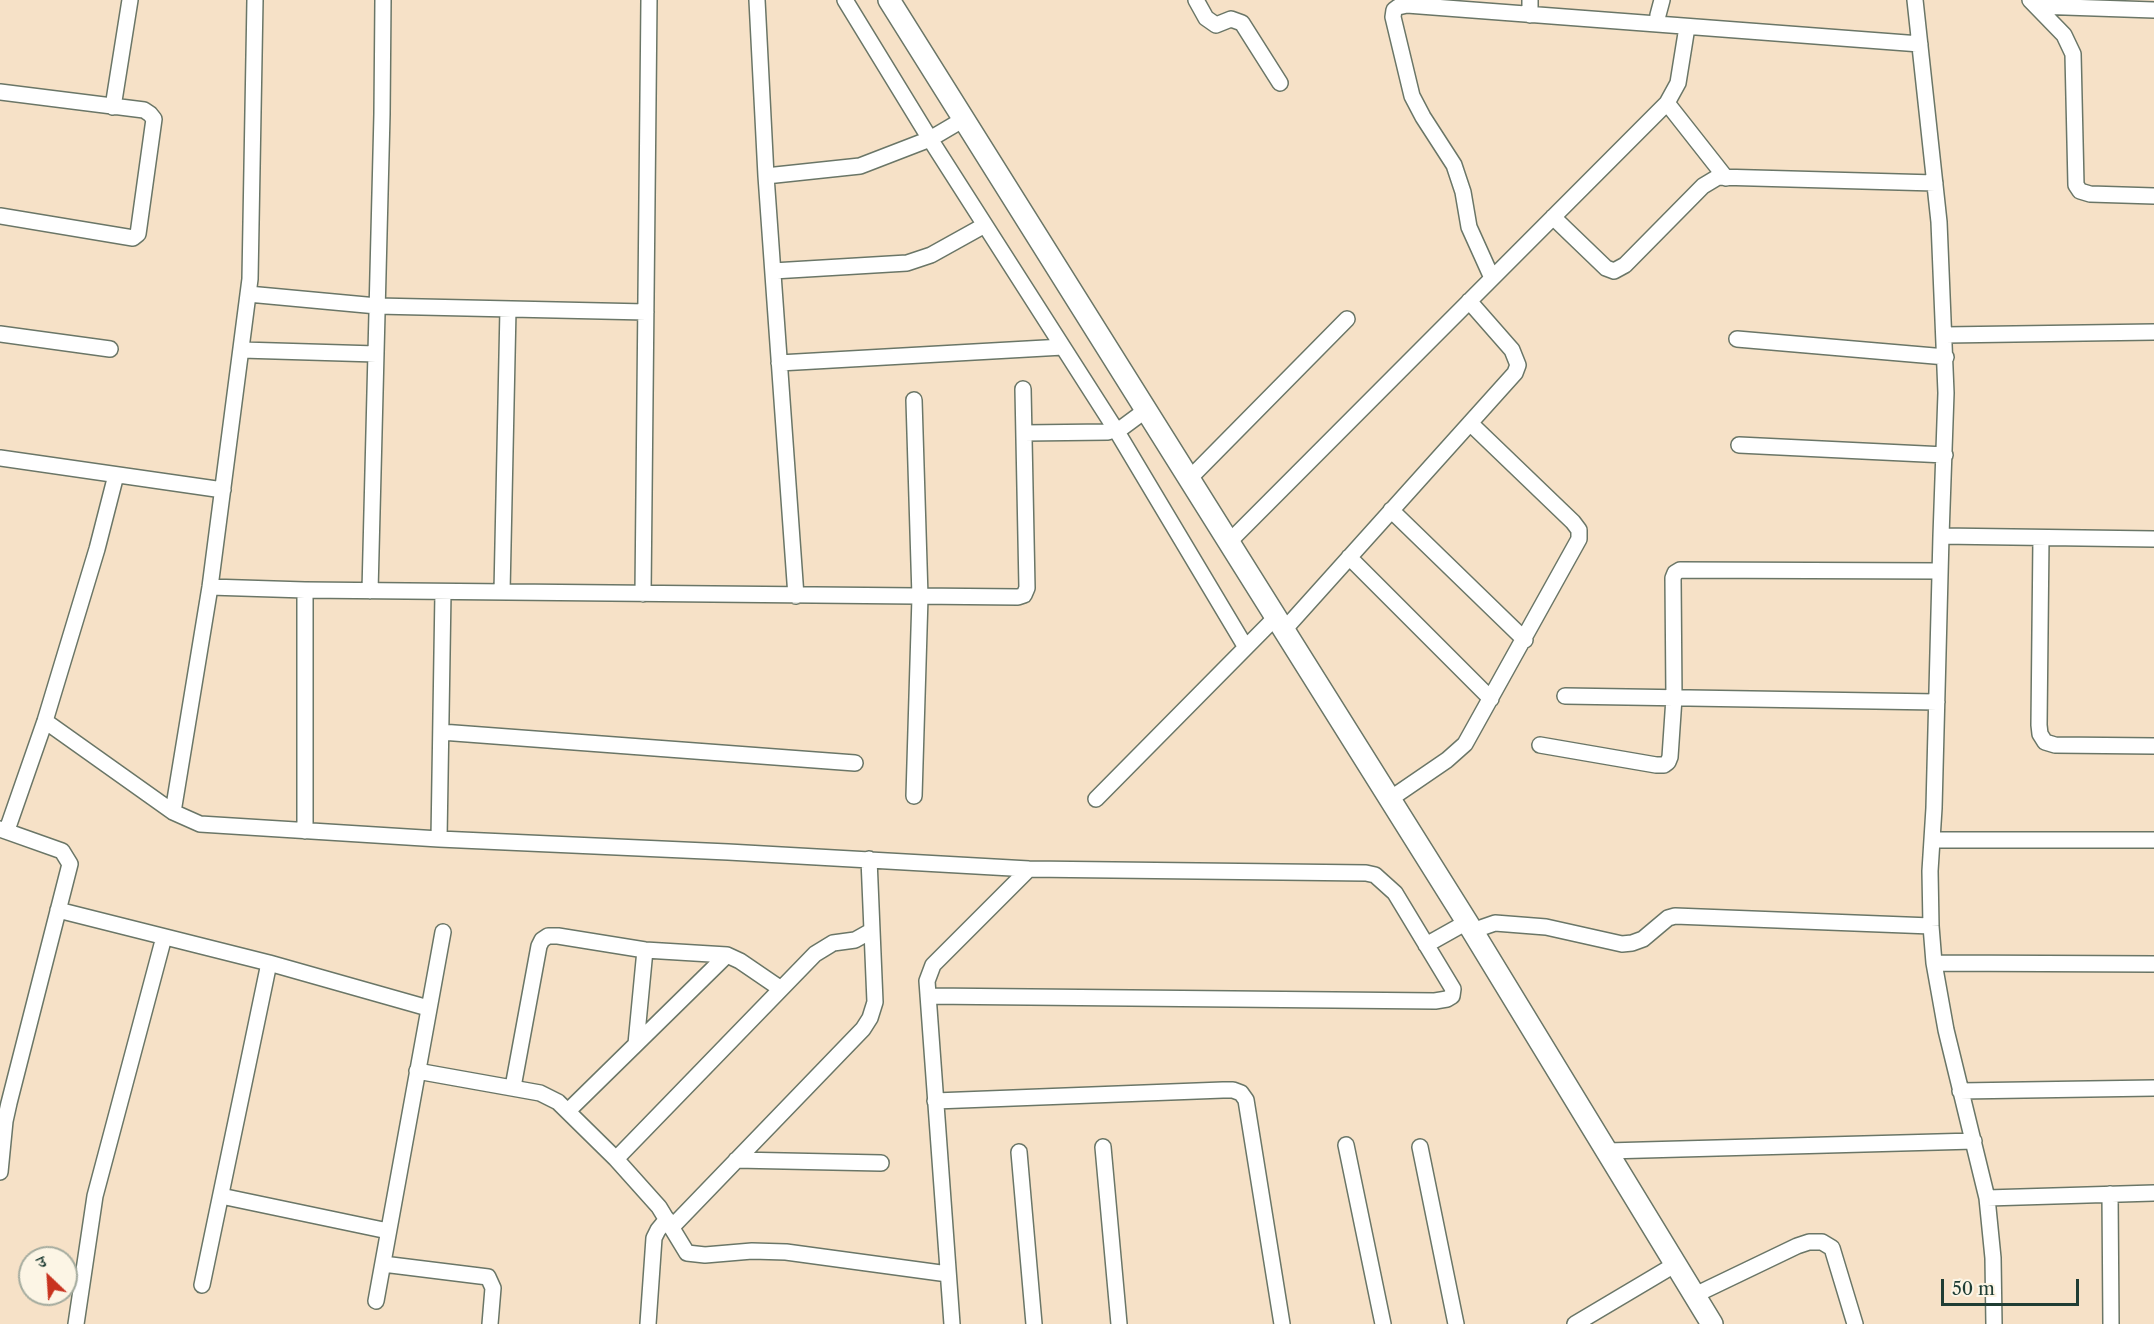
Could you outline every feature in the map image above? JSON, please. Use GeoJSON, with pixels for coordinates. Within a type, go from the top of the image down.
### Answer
{"type":"FeatureCollection","features":[{"type":"Feature","properties":{"kind":"street"},"geometry":{"type":"LineString","coordinates":[[113,107],[130,0]]}},
{"type":"Feature","properties":{"kind":"street"},"geometry":{"type":"LineString","coordinates":[[173,812],[210,587],[250,279],[255,0]]}},
{"type":"Feature","properties":{"kind":"street"},"geometry":{"type":"LineString","coordinates":[[370,591],[383,0]]}},
{"type":"Feature","properties":{"kind":"street"},"geometry":{"type":"LineString","coordinates":[[643,594],[649,0]]}},
{"type":"Feature","properties":{"kind":"street"},"geometry":{"type":"LineString","coordinates":[[757,0],[766,176],[796,596]]}},
{"type":"Feature","properties":{"kind":"street"},"geometry":{"type":"LineString","coordinates":[[845,0],[935,137],[985,225],[1063,347],[1120,428],[1245,646]]}},
{"type":"Feature","properties":{"kind":"street"},"geometry":{"type":"LineString","coordinates":[[889,0],[959,122],[1142,412],[1189,479],[1276,623],[1390,799],[1465,927],[1608,1151],[1672,1267],[1695,1295],[1712,1324]]}},
{"type":"Feature","properties":{"kind":"street"},"geometry":{"type":"LineString","coordinates":[[1196,0],[1206,18],[1216,26],[1231,19],[1242,23],[1280,83]]}},
{"type":"Feature","properties":{"kind":"street"},"geometry":{"type":"LineString","coordinates":[[1915,0],[1935,183],[1946,357],[1930,871],[1931,926],[1934,963],[1946,1030],[1987,1198],[1993,1258],[1994,1324]]}},
{"type":"Feature","properties":{"kind":"street"},"geometry":{"type":"LineString","coordinates":[[1657,24],[1661,2]]}},
{"type":"Feature","properties":{"kind":"street"},"geometry":{"type":"LineString","coordinates":[[1492,278],[1469,227],[1459,177],[1412,96],[1393,17],[1394,10],[1398,7],[1407,3],[1530,8],[1687,27],[1920,44]]}},
{"type":"Feature","properties":{"kind":"street"},"geometry":{"type":"LineString","coordinates":[[2033,3],[2154,10]]}},
{"type":"Feature","properties":{"kind":"street"},"geometry":{"type":"LineString","coordinates":[[2033,3],[2064,35],[2073,54],[2076,185],[2080,191],[2090,194],[2154,196]]}},
{"type":"Feature","properties":{"kind":"street"},"geometry":{"type":"LineString","coordinates":[[1229,542],[1667,103],[1678,83],[1687,27]]}},
{"type":"Feature","properties":{"kind":"street"},"geometry":{"type":"LineString","coordinates":[[0,92],[144,110],[154,119],[138,234],[133,238],[0,216]]}},
{"type":"Feature","properties":{"kind":"street"},"geometry":{"type":"LineString","coordinates":[[1667,103],[1726,178]]}},
{"type":"Feature","properties":{"kind":"street"},"geometry":{"type":"LineString","coordinates":[[766,176],[860,166],[878,161],[935,137],[959,122]]}},
{"type":"Feature","properties":{"kind":"street"},"geometry":{"type":"LineString","coordinates":[[1553,218],[1606,268],[1614,272],[1625,264],[1709,181],[1718,177],[1935,183]]}},
{"type":"Feature","properties":{"kind":"street"},"geometry":{"type":"LineString","coordinates":[[773,271],[907,263],[931,255],[985,225]]}},
{"type":"Feature","properties":{"kind":"street"},"geometry":{"type":"LineString","coordinates":[[248,294],[377,306],[646,312]]}},
{"type":"Feature","properties":{"kind":"street"},"geometry":{"type":"LineString","coordinates":[[1096,799],[1256,635],[1276,623],[1349,557],[1515,373],[1518,365],[1512,350],[1469,302]]}},
{"type":"Feature","properties":{"kind":"street"},"geometry":{"type":"LineString","coordinates":[[502,592],[508,309]]}},
{"type":"Feature","properties":{"kind":"street"},"geometry":{"type":"LineString","coordinates":[[1189,479],[1347,319]]}},
{"type":"Feature","properties":{"kind":"street"},"geometry":{"type":"LineString","coordinates":[[1945,335],[2154,332]]}},
{"type":"Feature","properties":{"kind":"street"},"geometry":{"type":"LineString","coordinates":[[0,334],[110,349]]}},
{"type":"Feature","properties":{"kind":"street"},"geometry":{"type":"LineString","coordinates":[[1737,339],[1946,357]]}},
{"type":"Feature","properties":{"kind":"street"},"geometry":{"type":"LineString","coordinates":[[780,363],[1063,347]]}},
{"type":"Feature","properties":{"kind":"street"},"geometry":{"type":"LineString","coordinates":[[242,350],[376,354]]}},
{"type":"Feature","properties":{"kind":"street"},"geometry":{"type":"LineString","coordinates":[[210,587],[796,596],[1010,598],[1024,595],[1027,588],[1023,389]]}},
{"type":"Feature","properties":{"kind":"street"},"geometry":{"type":"LineString","coordinates":[[914,400],[920,597],[914,796]]}},
{"type":"Feature","properties":{"kind":"street"},"geometry":{"type":"LineString","coordinates":[[1024,433],[1095,433],[1120,428],[1142,412]]}},
{"type":"Feature","properties":{"kind":"street"},"geometry":{"type":"LineString","coordinates":[[1390,799],[1457,753],[1465,744],[1580,539],[1579,530],[1573,522],[1470,423]]}},
{"type":"Feature","properties":{"kind":"street"},"geometry":{"type":"LineString","coordinates":[[1740,445],[1944,455]]}},
{"type":"Feature","properties":{"kind":"street"},"geometry":{"type":"LineString","coordinates":[[0,458],[223,490]]}},
{"type":"Feature","properties":{"kind":"street"},"geometry":{"type":"LineString","coordinates":[[0,1172],[9,1103],[70,864],[62,851],[4,830],[45,721],[117,475]]}},
{"type":"Feature","properties":{"kind":"street"},"geometry":{"type":"LineString","coordinates":[[1392,510],[1525,640]]}},
{"type":"Feature","properties":{"kind":"street"},"geometry":{"type":"LineString","coordinates":[[1941,536],[2154,539]]}},
{"type":"Feature","properties":{"kind":"street"},"geometry":{"type":"LineString","coordinates":[[2041,538],[2039,725],[2044,742],[2055,745],[2154,746]]}},
{"type":"Feature","properties":{"kind":"street"},"geometry":{"type":"LineString","coordinates":[[1349,557],[1491,699]]}},
{"type":"Feature","properties":{"kind":"street"},"geometry":{"type":"LineString","coordinates":[[1540,745],[1664,765],[1670,757],[1674,698],[1673,578],[1680,570],[1940,572]]}},
{"type":"Feature","properties":{"kind":"street"},"geometry":{"type":"LineString","coordinates":[[305,590],[305,831]]}},
{"type":"Feature","properties":{"kind":"street"},"geometry":{"type":"LineString","coordinates":[[439,839],[443,592]]}},
{"type":"Feature","properties":{"kind":"street"},"geometry":{"type":"LineString","coordinates":[[1565,696],[1937,702]]}},
{"type":"Feature","properties":{"kind":"street"},"geometry":{"type":"LineString","coordinates":[[45,721],[173,812],[200,824],[439,839],[869,859],[1029,869],[1366,873],[1380,879],[1395,892],[1432,941],[1453,989],[1452,996],[1435,1001],[928,996]]}},
{"type":"Feature","properties":{"kind":"street"},"geometry":{"type":"LineString","coordinates":[[441,732],[855,764]]}},
{"type":"Feature","properties":{"kind":"street"},"geometry":{"type":"LineString","coordinates":[[1932,840],[2154,840]]}},
{"type":"Feature","properties":{"kind":"street"},"geometry":{"type":"LineString","coordinates":[[648,1324],[654,1238],[658,1230],[669,1223],[736,1160],[863,1029],[870,1018],[875,1002],[869,859]]}},
{"type":"Feature","properties":{"kind":"street"},"geometry":{"type":"LineString","coordinates":[[951,1324],[927,981],[933,965],[1029,869]]}},
{"type":"Feature","properties":{"kind":"street"},"geometry":{"type":"LineString","coordinates":[[58,910],[269,963],[428,1008]]}},
{"type":"Feature","properties":{"kind":"street"},"geometry":{"type":"LineString","coordinates":[[1432,941],[1465,927],[1495,923],[1546,927],[1622,944],[1632,943],[1643,939],[1668,918],[1675,916],[1931,926]]}},
{"type":"Feature","properties":{"kind":"street"},"geometry":{"type":"LineString","coordinates":[[616,1159],[815,954],[824,947],[855,940],[871,931]]}},
{"type":"Feature","properties":{"kind":"street"},"geometry":{"type":"LineString","coordinates":[[376,1301],[442,932]]}},
{"type":"Feature","properties":{"kind":"street"},"geometry":{"type":"LineString","coordinates":[[513,1088],[542,940],[548,936],[645,950],[727,955],[740,961],[781,989]]}},
{"type":"Feature","properties":{"kind":"street"},"geometry":{"type":"LineString","coordinates":[[76,1324],[97,1186],[164,937]]}},
{"type":"Feature","properties":{"kind":"street"},"geometry":{"type":"LineString","coordinates":[[636,1044],[645,950]]}},
{"type":"Feature","properties":{"kind":"street"},"geometry":{"type":"LineString","coordinates":[[569,1110],[727,955]]}},
{"type":"Feature","properties":{"kind":"street"},"geometry":{"type":"LineString","coordinates":[[202,1285],[269,963]]}},
{"type":"Feature","properties":{"kind":"street"},"geometry":{"type":"LineString","coordinates":[[1934,963],[2154,964]]}},
{"type":"Feature","properties":{"kind":"street"},"geometry":{"type":"LineString","coordinates":[[417,1071],[540,1093],[558,1102],[569,1110],[616,1159],[669,1223],[687,1253],[695,1255],[752,1251],[786,1252],[948,1274]]}},
{"type":"Feature","properties":{"kind":"street"},"geometry":{"type":"LineString","coordinates":[[1960,1091],[2154,1088]]}},
{"type":"Feature","properties":{"kind":"street"},"geometry":{"type":"LineString","coordinates":[[935,1101],[1233,1090],[1241,1093],[1246,1100],[1282,1324]]}},
{"type":"Feature","properties":{"kind":"street"},"geometry":{"type":"LineString","coordinates":[[1608,1151],[1974,1141]]}},
{"type":"Feature","properties":{"kind":"street"},"geometry":{"type":"LineString","coordinates":[[1346,1145],[1383,1324]]}},
{"type":"Feature","properties":{"kind":"street"},"geometry":{"type":"LineString","coordinates":[[1103,1147],[1119,1324]]}},
{"type":"Feature","properties":{"kind":"street"},"geometry":{"type":"LineString","coordinates":[[1420,1147],[1456,1324]]}},
{"type":"Feature","properties":{"kind":"street"},"geometry":{"type":"LineString","coordinates":[[1019,1152],[1034,1324]]}},
{"type":"Feature","properties":{"kind":"street"},"geometry":{"type":"LineString","coordinates":[[736,1160],[881,1163]]}},
{"type":"Feature","properties":{"kind":"street"},"geometry":{"type":"LineString","coordinates":[[1987,1198],[2154,1193]]}},
{"type":"Feature","properties":{"kind":"street"},"geometry":{"type":"LineString","coordinates":[[2110,1194],[2111,1324]]}},
{"type":"Feature","properties":{"kind":"street"},"geometry":{"type":"LineString","coordinates":[[220,1196],[388,1231]]}},
{"type":"Feature","properties":{"kind":"street"},"geometry":{"type":"LineString","coordinates":[[1695,1295],[1797,1246],[1809,1242],[1822,1242],[1832,1248],[1855,1324]]}},
{"type":"Feature","properties":{"kind":"street"},"geometry":{"type":"LineString","coordinates":[[383,1264],[488,1277],[493,1288],[490,1324]]}},
{"type":"Feature","properties":{"kind":"street"},"geometry":{"type":"LineString","coordinates":[[1580,1323],[1672,1267]]}}]}
